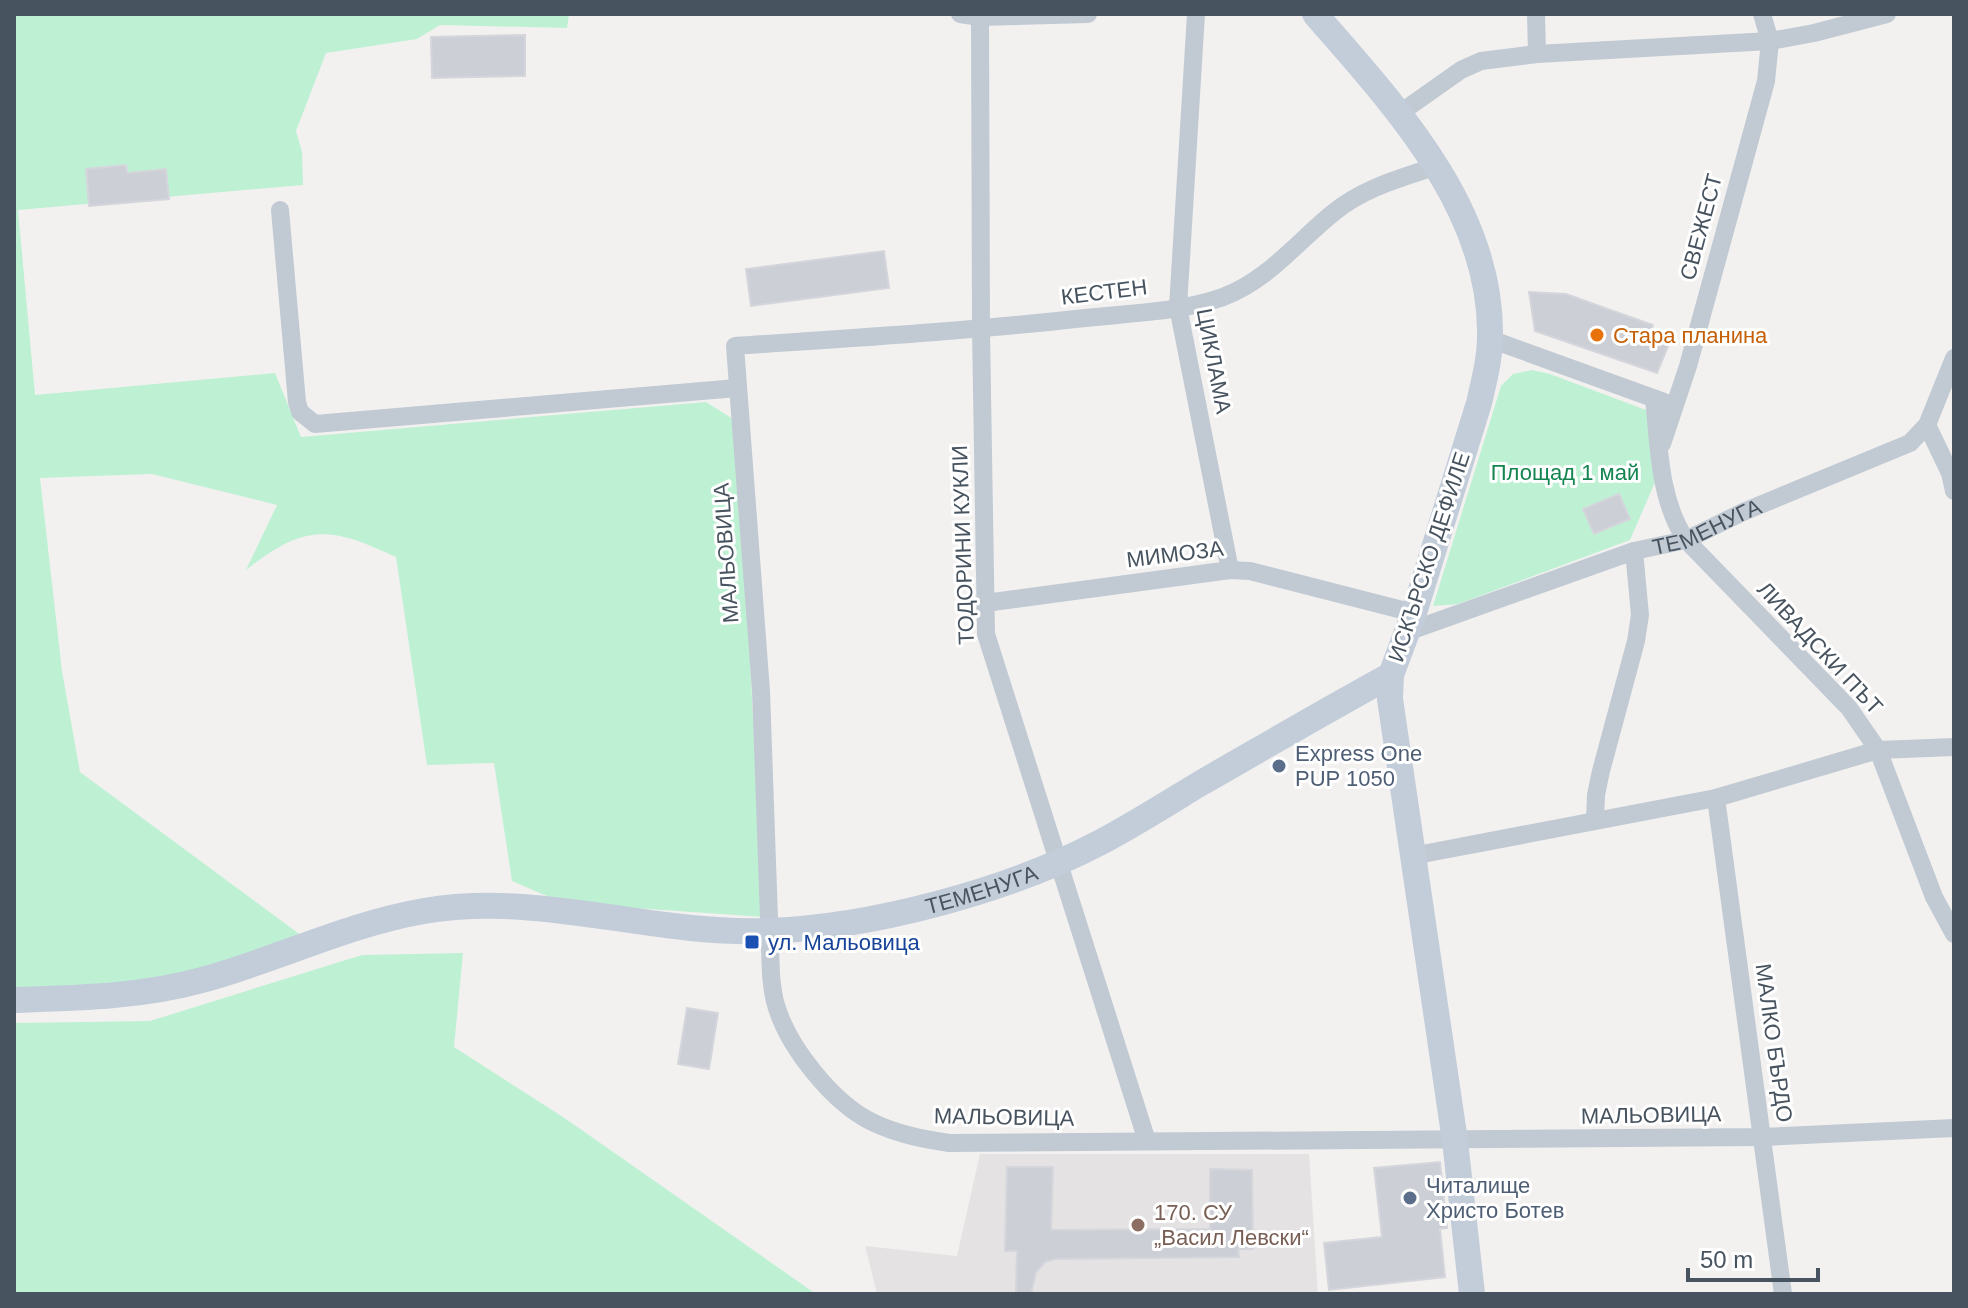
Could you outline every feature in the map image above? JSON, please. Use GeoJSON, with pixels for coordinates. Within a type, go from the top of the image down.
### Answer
{"type":"FeatureCollection","features":[{"type":"Feature","properties":{"kind":"street"},"geometry":{"type":"LineString","coordinates":[[960,14],[980,17],[1088,14]]}},
{"type":"Feature","properties":{"kind":"street","name":"ЦИКЛАМА"},"geometry":{"type":"LineString","coordinates":[[1196,14],[1178,307],[1230,570]]}},
{"type":"Feature","properties":{"kind":"street","name":"ИСКЪРСКО ДЕФИЛЕ"},"geometry":{"type":"LineString","coordinates":[[1315,14],[1400,113],[1437,166],[1478,259],[1489,314],[1490,339],[1479,403],[1391,675],[1393,724],[1455,1141],[1472,1294]]}},
{"type":"Feature","properties":{"kind":"street"},"geometry":{"type":"LineString","coordinates":[[1536,14],[1537,54]]}},
{"type":"Feature","properties":{"kind":"street","name":"СВЕЖЕСТ"},"geometry":{"type":"LineString","coordinates":[[1660,450],[1688,366],[1766,81],[1770,41],[1762,14]]}},
{"type":"Feature","properties":{"kind":"street"},"geometry":{"type":"LineString","coordinates":[[1400,113],[1461,70],[1481,61],[1537,54],[1770,41],[1887,14]]}},
{"type":"Feature","properties":{"kind":"street","name":"ТОДОРИНИ КУКЛИ"},"geometry":{"type":"LineString","coordinates":[[980,17],[986,634],[1147,1141]]}},
{"type":"Feature","properties":{"kind":"street","name":"КЕСТЕН"},"geometry":{"type":"LineString","coordinates":[[735,346],[981,330],[1178,307],[1220,298],[1246,287],[1267,273],[1334,212],[1363,193],[1437,166]]}},
{"type":"Feature","properties":{"kind":"street"},"geometry":{"type":"LineString","coordinates":[[280,210],[297,402],[300,412],[315,424],[737,388]]}},
{"type":"Feature","properties":{"kind":"street"},"geometry":{"type":"LineString","coordinates":[[1490,339],[1674,406]]}},
{"type":"Feature","properties":{"kind":"street","name":"МАЛЬОВИЦА"},"geometry":{"type":"LineString","coordinates":[[735,346],[761,691],[771,975],[776,1007],[811,1068],[833,1094],[869,1121],[909,1136],[949,1143],[1763,1137],[1954,1128]]}},
{"type":"Feature","properties":{"kind":"street"},"geometry":{"type":"LineString","coordinates":[[1954,358],[1927,425],[1950,473],[1954,491]]}},
{"type":"Feature","properties":{"kind":"street","name":"ЛИВАДСКИ ПЪТ"},"geometry":{"type":"LineString","coordinates":[[1654,399],[1668,503],[1675,523],[1686,540],[1849,708],[1878,750],[1934,897],[1953,931]]}},
{"type":"Feature","properties":{"kind":"street","name":"ТЕМЕНУГА"},"geometry":{"type":"LineString","coordinates":[[1410,623],[1634,551],[1686,540],[1743,512],[1910,443],[1927,425]]}},
{"type":"Feature","properties":{"kind":"street"},"geometry":{"type":"LineString","coordinates":[[1595,820],[1598,783],[1636,641],[1640,615],[1634,551]]}},
{"type":"Feature","properties":{"kind":"street","name":"МИМОЗА"},"geometry":{"type":"LineString","coordinates":[[985,603],[1230,570],[1250,571],[1410,623]]}},
{"type":"Feature","properties":{"kind":"street","name":"ТЕМЕНУГА"},"geometry":{"type":"LineString","coordinates":[[14,1000],[139,994],[202,980],[422,911],[473,905],[524,905],[717,932],[769,931],[854,921],[929,906],[1058,861],[1100,842],[1391,675]]}},
{"type":"Feature","properties":{"kind":"street"},"geometry":{"type":"LineString","coordinates":[[1412,856],[1716,798],[1878,750],[1954,747]]}},
{"type":"Feature","properties":{"kind":"street","name":"МАЛКО БЪРДО"},"geometry":{"type":"LineString","coordinates":[[1716,798],[1783,1294]]}},
{"type":"Feature","properties":{"kind":"shaded area","name":"170. СУ „Васил Левски“"},"geometry":{"type":"Polygon","coordinates":[[[980,1154],[1309,1154],[1318,1294],[877,1294],[865,1246],[957,1256],[980,1154]]]}},
{"type":"Feature","properties":{"kind":"green space"},"geometry":{"type":"Polygon","coordinates":[[[14,14],[569,14],[567,28],[440,25],[417,39],[326,53],[296,131],[302,152],[303,185],[18,210],[35,395],[275,373],[301,437],[706,402],[738,422],[763,917],[563,903],[512,881],[494,763],[427,765],[396,557],[353,539],[318,534],[285,544],[246,570],[277,505],[152,474],[40,478],[62,671],[80,772],[306,939],[128,990],[14,989],[14,14]]]}},
{"type":"Feature","properties":{"kind":"green space","name":"Площад 1 май"},"geometry":{"type":"Polygon","coordinates":[[[1532,370],[1646,410],[1656,480],[1630,540],[1458,604],[1433,606],[1501,386],[1513,374],[1532,370]]]}},
{"type":"Feature","properties":{"kind":"green space"},"geometry":{"type":"Polygon","coordinates":[[[463,953],[454,1047],[566,1119],[816,1294],[14,1294],[14,1023],[150,1021],[362,955],[463,953]]]}},
{"type":"Feature","properties":{"kind":"building"},"geometry":{"type":"Polygon","coordinates":[[[525,35],[525,76],[432,78],[431,37],[525,35]]]}},
{"type":"Feature","properties":{"kind":"building"},"geometry":{"type":"Polygon","coordinates":[[[126,165],[127,173],[166,169],[169,199],[89,206],[86,169],[126,165]]]}},
{"type":"Feature","properties":{"kind":"building"},"geometry":{"type":"Polygon","coordinates":[[[884,251],[889,288],[751,306],[746,269],[884,251]]]}},
{"type":"Feature","properties":{"kind":"building","name":"Стара планина"},"geometry":{"type":"Polygon","coordinates":[[[1529,292],[1566,294],[1653,325],[1648,338],[1669,344],[1657,373],[1535,331],[1529,292]]]}},
{"type":"Feature","properties":{"kind":"building"},"geometry":{"type":"Polygon","coordinates":[[[1619,494],[1630,519],[1594,534],[1583,509],[1619,494]]]}},
{"type":"Feature","properties":{"kind":"building"},"geometry":{"type":"Polygon","coordinates":[[[687,1008],[718,1013],[709,1069],[678,1064],[687,1008]]]}},
{"type":"Feature","properties":{"kind":"building","name":"Читалище Христо Ботев"},"geometry":{"type":"Polygon","coordinates":[[[1440,1162],[1447,1228],[1440,1229],[1445,1277],[1329,1290],[1324,1243],[1382,1237],[1374,1168],[1440,1162]]]}},
{"type":"Feature","properties":{"kind":"building"},"geometry":{"type":"Polygon","coordinates":[[[1007,1167],[1053,1167],[1051,1230],[1210,1229],[1210,1169],[1252,1170],[1253,1249],[1238,1249],[1239,1257],[1055,1259],[1045,1262],[1036,1272],[1031,1294],[1016,1294],[1017,1251],[1005,1251],[1007,1167]]]}},
{"type":"Feature","properties":{"kind":"place","name":"Стара планина"},"geometry":{"type":"Point","coordinates":[1597,335]}},
{"type":"Feature","properties":{"kind":"place","name":"Express One PUP 1050"},"geometry":{"type":"Point","coordinates":[1279,766]}},
{"type":"Feature","properties":{"kind":"place","name":"ул. Мальовица"},"geometry":{"type":"Point","coordinates":[752,942]}},
{"type":"Feature","properties":{"kind":"place","name":"Читалище Христо Ботев"},"geometry":{"type":"Point","coordinates":[1410,1198]}},
{"type":"Feature","properties":{"kind":"place","name":"170. СУ „Васил Левски“"},"geometry":{"type":"Point","coordinates":[1138,1225]}}]}
